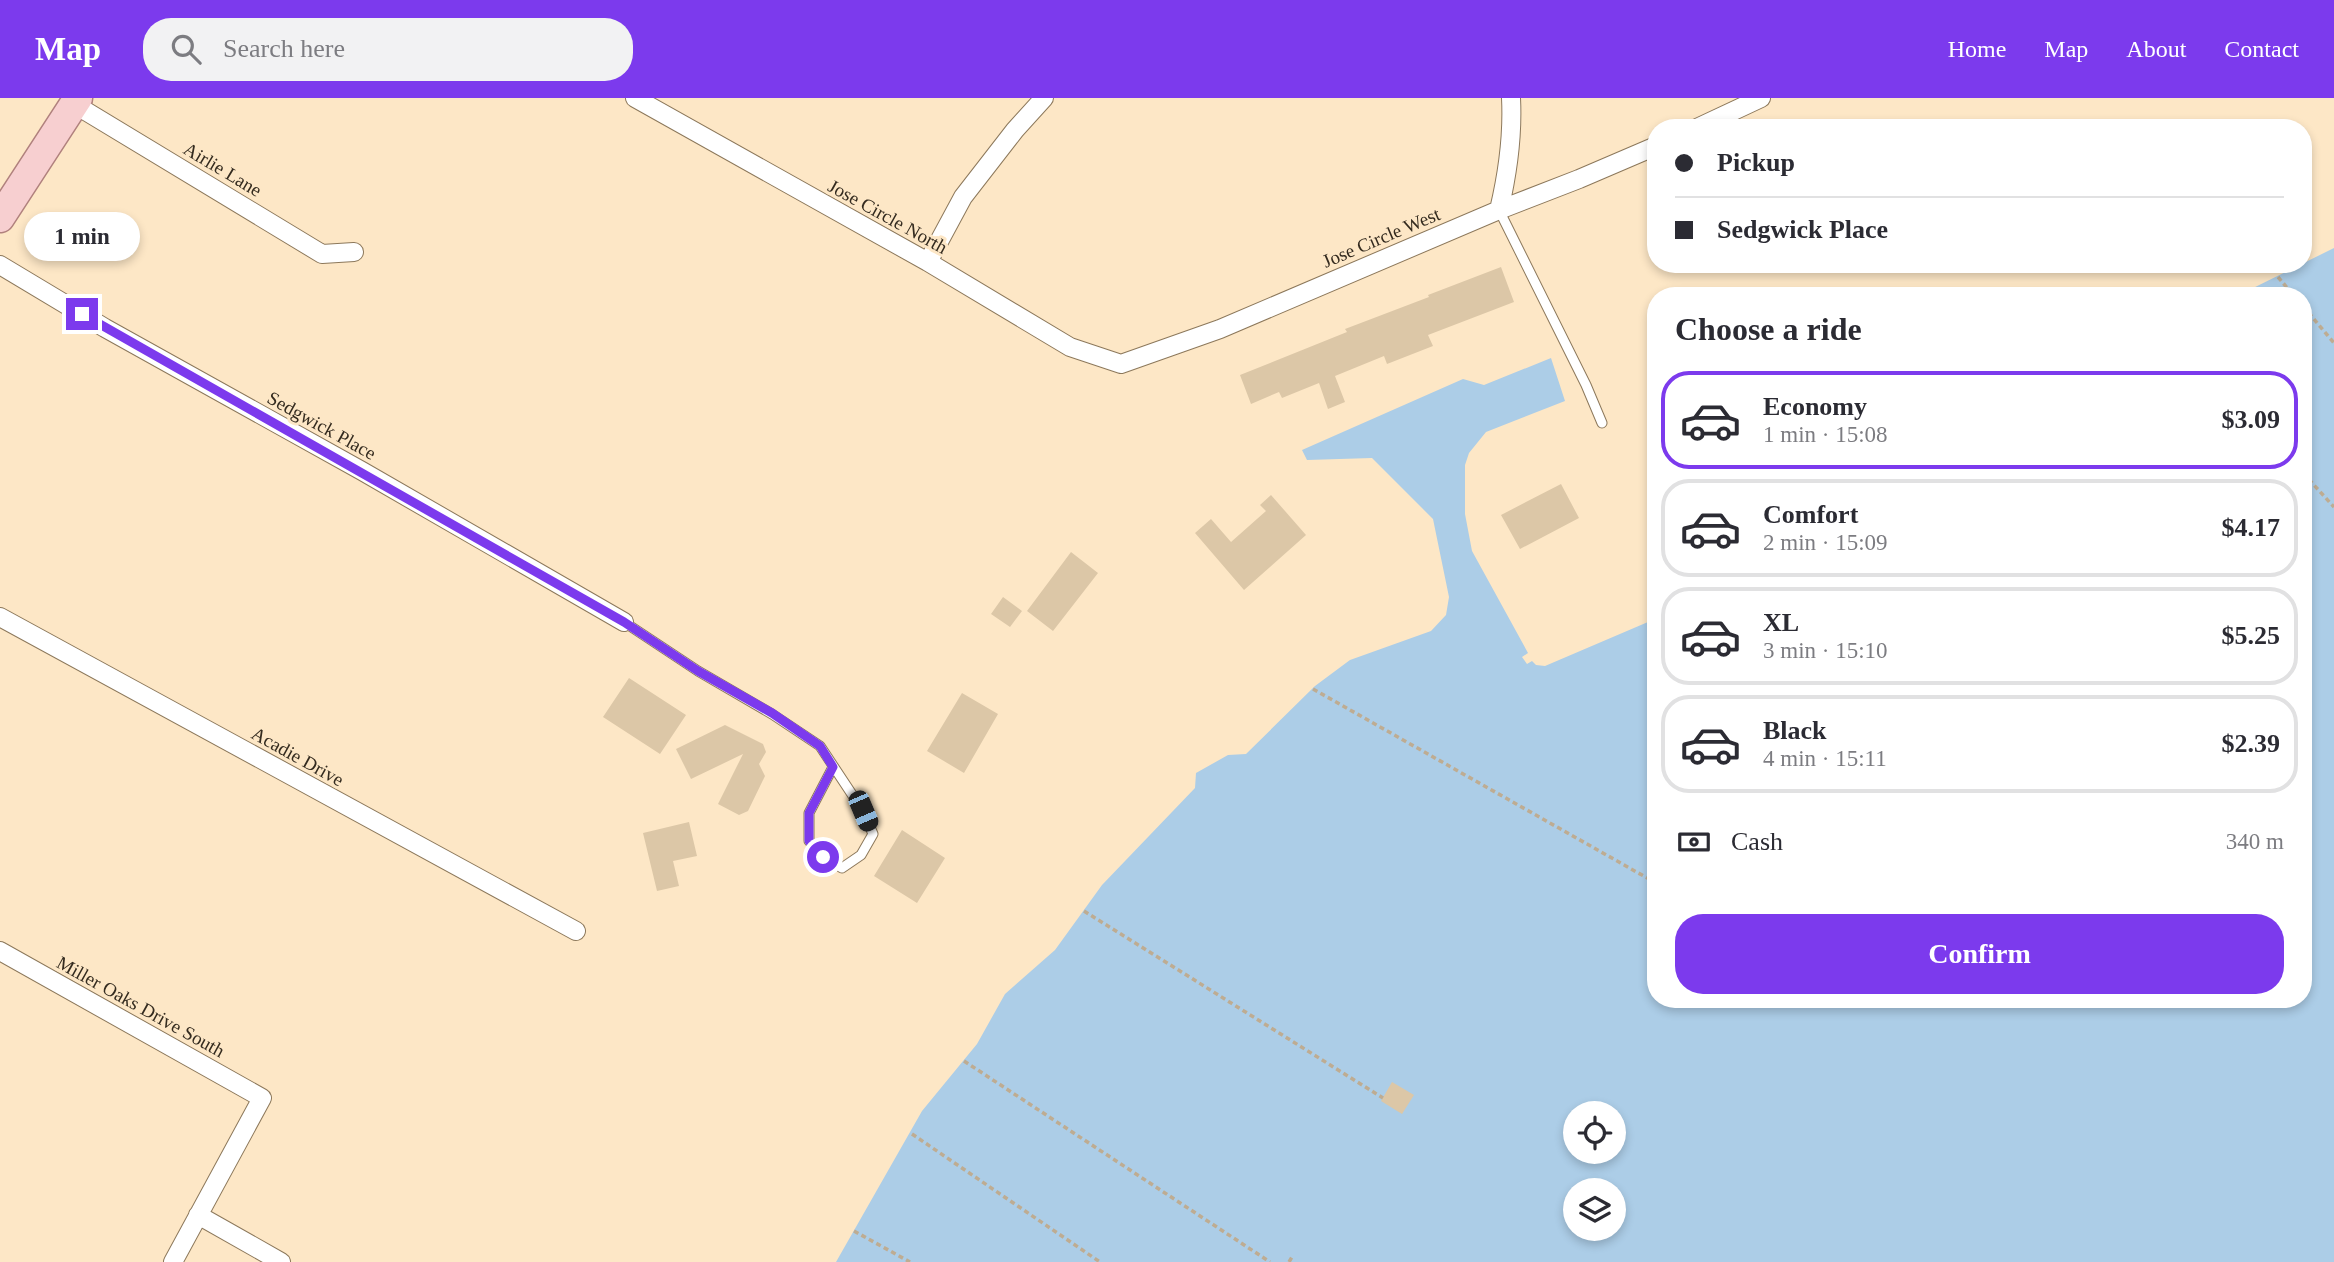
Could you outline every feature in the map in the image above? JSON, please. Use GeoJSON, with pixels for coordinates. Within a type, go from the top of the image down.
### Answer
{"type":"FeatureCollection","features":[{"type":"Feature","properties":{"kind":"main road"},"geometry":{"type":"LineString","coordinates":[[0,218],[76,101]]}},
{"type":"Feature","properties":{"kind":"street","name":"Jose Circle North"},"geometry":{"type":"LineString","coordinates":[[635,98],[657,103],[1070,347],[1121,364]]}},
{"type":"Feature","properties":{"kind":"street"},"geometry":{"type":"LineString","coordinates":[[928,262],[962,197],[1044,98]]}},
{"type":"Feature","properties":{"kind":"street"},"geometry":{"type":"LineString","coordinates":[[1499,210],[1508,170],[1512,129],[1511,98]]}},
{"type":"Feature","properties":{"kind":"street"},"geometry":{"type":"LineString","coordinates":[[1717,119],[1761,98]]}},
{"type":"Feature","properties":{"kind":"street","name":"Airlie Lane"},"geometry":{"type":"LineString","coordinates":[[76,101],[322,254],[354,252]]}},
{"type":"Feature","properties":{"kind":"street","name":"Jose Circle West"},"geometry":{"type":"LineString","coordinates":[[1121,364],[1220,329],[1647,150]]}},
{"type":"Feature","properties":{"kind":"street","name":"Sedgwick Place"},"geometry":{"type":"LineString","coordinates":[[0,265],[105,328],[362,471],[624,622]]}},
{"type":"Feature","properties":{"kind":"street","name":"Acadie Drive"},"geometry":{"type":"LineString","coordinates":[[0,617],[576,931]]}},
{"type":"Feature","properties":{"kind":"street","name":"Miller Oaks Drive South"},"geometry":{"type":"LineString","coordinates":[[0,951],[262,1098],[198,1215]]}},
{"type":"Feature","properties":{"kind":"street"},"geometry":{"type":"LineString","coordinates":[[173,1262],[198,1215],[281,1262]]}},
{"type":"Feature","properties":{"kind":"lane"},"geometry":{"type":"LineString","coordinates":[[1499,210],[1586,385],[1602,423]]}},
{"type":"Feature","properties":{"kind":"lane"},"geometry":{"type":"LineString","coordinates":[[624,622],[698,671],[772,713],[820,746],[863,811],[873,834],[861,855],[842,868],[823,857],[809,841],[809,813],[833,767]]}},
{"type":"Feature","properties":{"kind":"path"},"geometry":{"type":"LineString","coordinates":[[2278,276],[2287,287]]}},
{"type":"Feature","properties":{"kind":"path"},"geometry":{"type":"LineString","coordinates":[[2312,317],[2334,343]]}},
{"type":"Feature","properties":{"kind":"path"},"geometry":{"type":"LineString","coordinates":[[2312,483],[2334,507]]}},
{"type":"Feature","properties":{"kind":"path"},"geometry":{"type":"LineString","coordinates":[[1312,690],[1647,878]]}},
{"type":"Feature","properties":{"kind":"path"},"geometry":{"type":"LineString","coordinates":[[1084,911],[1383,1098]]}},
{"type":"Feature","properties":{"kind":"path"},"geometry":{"type":"LineString","coordinates":[[964,1061],[1270,1262]]}},
{"type":"Feature","properties":{"kind":"path"},"geometry":{"type":"LineString","coordinates":[[912,1134],[1100,1262]]}},
{"type":"Feature","properties":{"kind":"path"},"geometry":{"type":"LineString","coordinates":[[855,1231],[910,1262]]}},
{"type":"Feature","properties":{"kind":"water"},"geometry":{"type":"Polygon","coordinates":[[[2334,248],[2334,1262],[836,1262],[922,1111],[977,1044],[1005,994],[1055,950],[1102,885],[1195,788],[1196,773],[1228,755],[1246,754],[1315,686],[1350,660],[1431,631],[1446,615],[1449,597],[1433,519],[1372,458],[1307,460],[1302,450],[1463,379],[1484,385],[1551,358],[1565,401],[1486,432],[1469,453],[1465,465],[1465,514],[1472,551],[1528,653],[1522,657],[1527,664],[1532,661],[1536,665],[1545,666],[1647,622],[1647,1008],[2312,1008],[2312,287],[2255,287],[2283,273],[2312,273],[2312,259],[2334,248]]]}},
{"type":"Feature","properties":{"kind":"building"},"geometry":{"type":"Polygon","coordinates":[[[1501,267],[1514,302],[1428,335],[1433,346],[1387,364],[1384,356],[1335,376],[1345,402],[1328,409],[1319,383],[1282,398],[1279,392],[1251,404],[1240,375],[1347,332],[1345,329],[1501,267]]]}},
{"type":"Feature","properties":{"kind":"building"},"geometry":{"type":"Polygon","coordinates":[[[1561,484],[1579,518],[1520,549],[1501,515],[1561,484]]]}},
{"type":"Feature","properties":{"kind":"building"},"geometry":{"type":"Polygon","coordinates":[[[1271,495],[1306,535],[1244,590],[1195,533],[1211,519],[1231,542],[1266,511],[1260,505],[1271,495]]]}},
{"type":"Feature","properties":{"kind":"building"},"geometry":{"type":"Polygon","coordinates":[[[1071,552],[1098,573],[1053,631],[1027,611],[1071,552]]]}},
{"type":"Feature","properties":{"kind":"building"},"geometry":{"type":"Polygon","coordinates":[[[1003,597],[1022,611],[1010,627],[991,614],[1003,597]]]}},
{"type":"Feature","properties":{"kind":"building"},"geometry":{"type":"Polygon","coordinates":[[[629,678],[686,715],[660,754],[603,717],[629,678]]]}},
{"type":"Feature","properties":{"kind":"building"},"geometry":{"type":"Polygon","coordinates":[[[962,693],[998,714],[964,773],[927,751],[962,693]]]}},
{"type":"Feature","properties":{"kind":"building"},"geometry":{"type":"Polygon","coordinates":[[[725,725],[763,744],[766,752],[759,764],[765,776],[748,811],[739,815],[718,804],[743,754],[691,779],[676,749],[725,725]]]}},
{"type":"Feature","properties":{"kind":"building"},"geometry":{"type":"Polygon","coordinates":[[[689,822],[697,856],[673,861],[679,886],[657,891],[643,833],[689,822]]]}},
{"type":"Feature","properties":{"kind":"building"},"geometry":{"type":"Polygon","coordinates":[[[902,830],[945,858],[917,903],[874,876],[902,830]]]}},
{"type":"Feature","properties":{"kind":"building"},"geometry":{"type":"Polygon","coordinates":[[[1392,1082],[1414,1095],[1402,1114],[1381,1101],[1392,1082]]]}},
{"type":"Feature","properties":{"kind":"route"},"geometry":{"type":"LineString","coordinates":[[82,314],[624,622],[698,671],[772,713],[820,746],[833,767],[809,813],[809,841],[823,857]]}}]}
